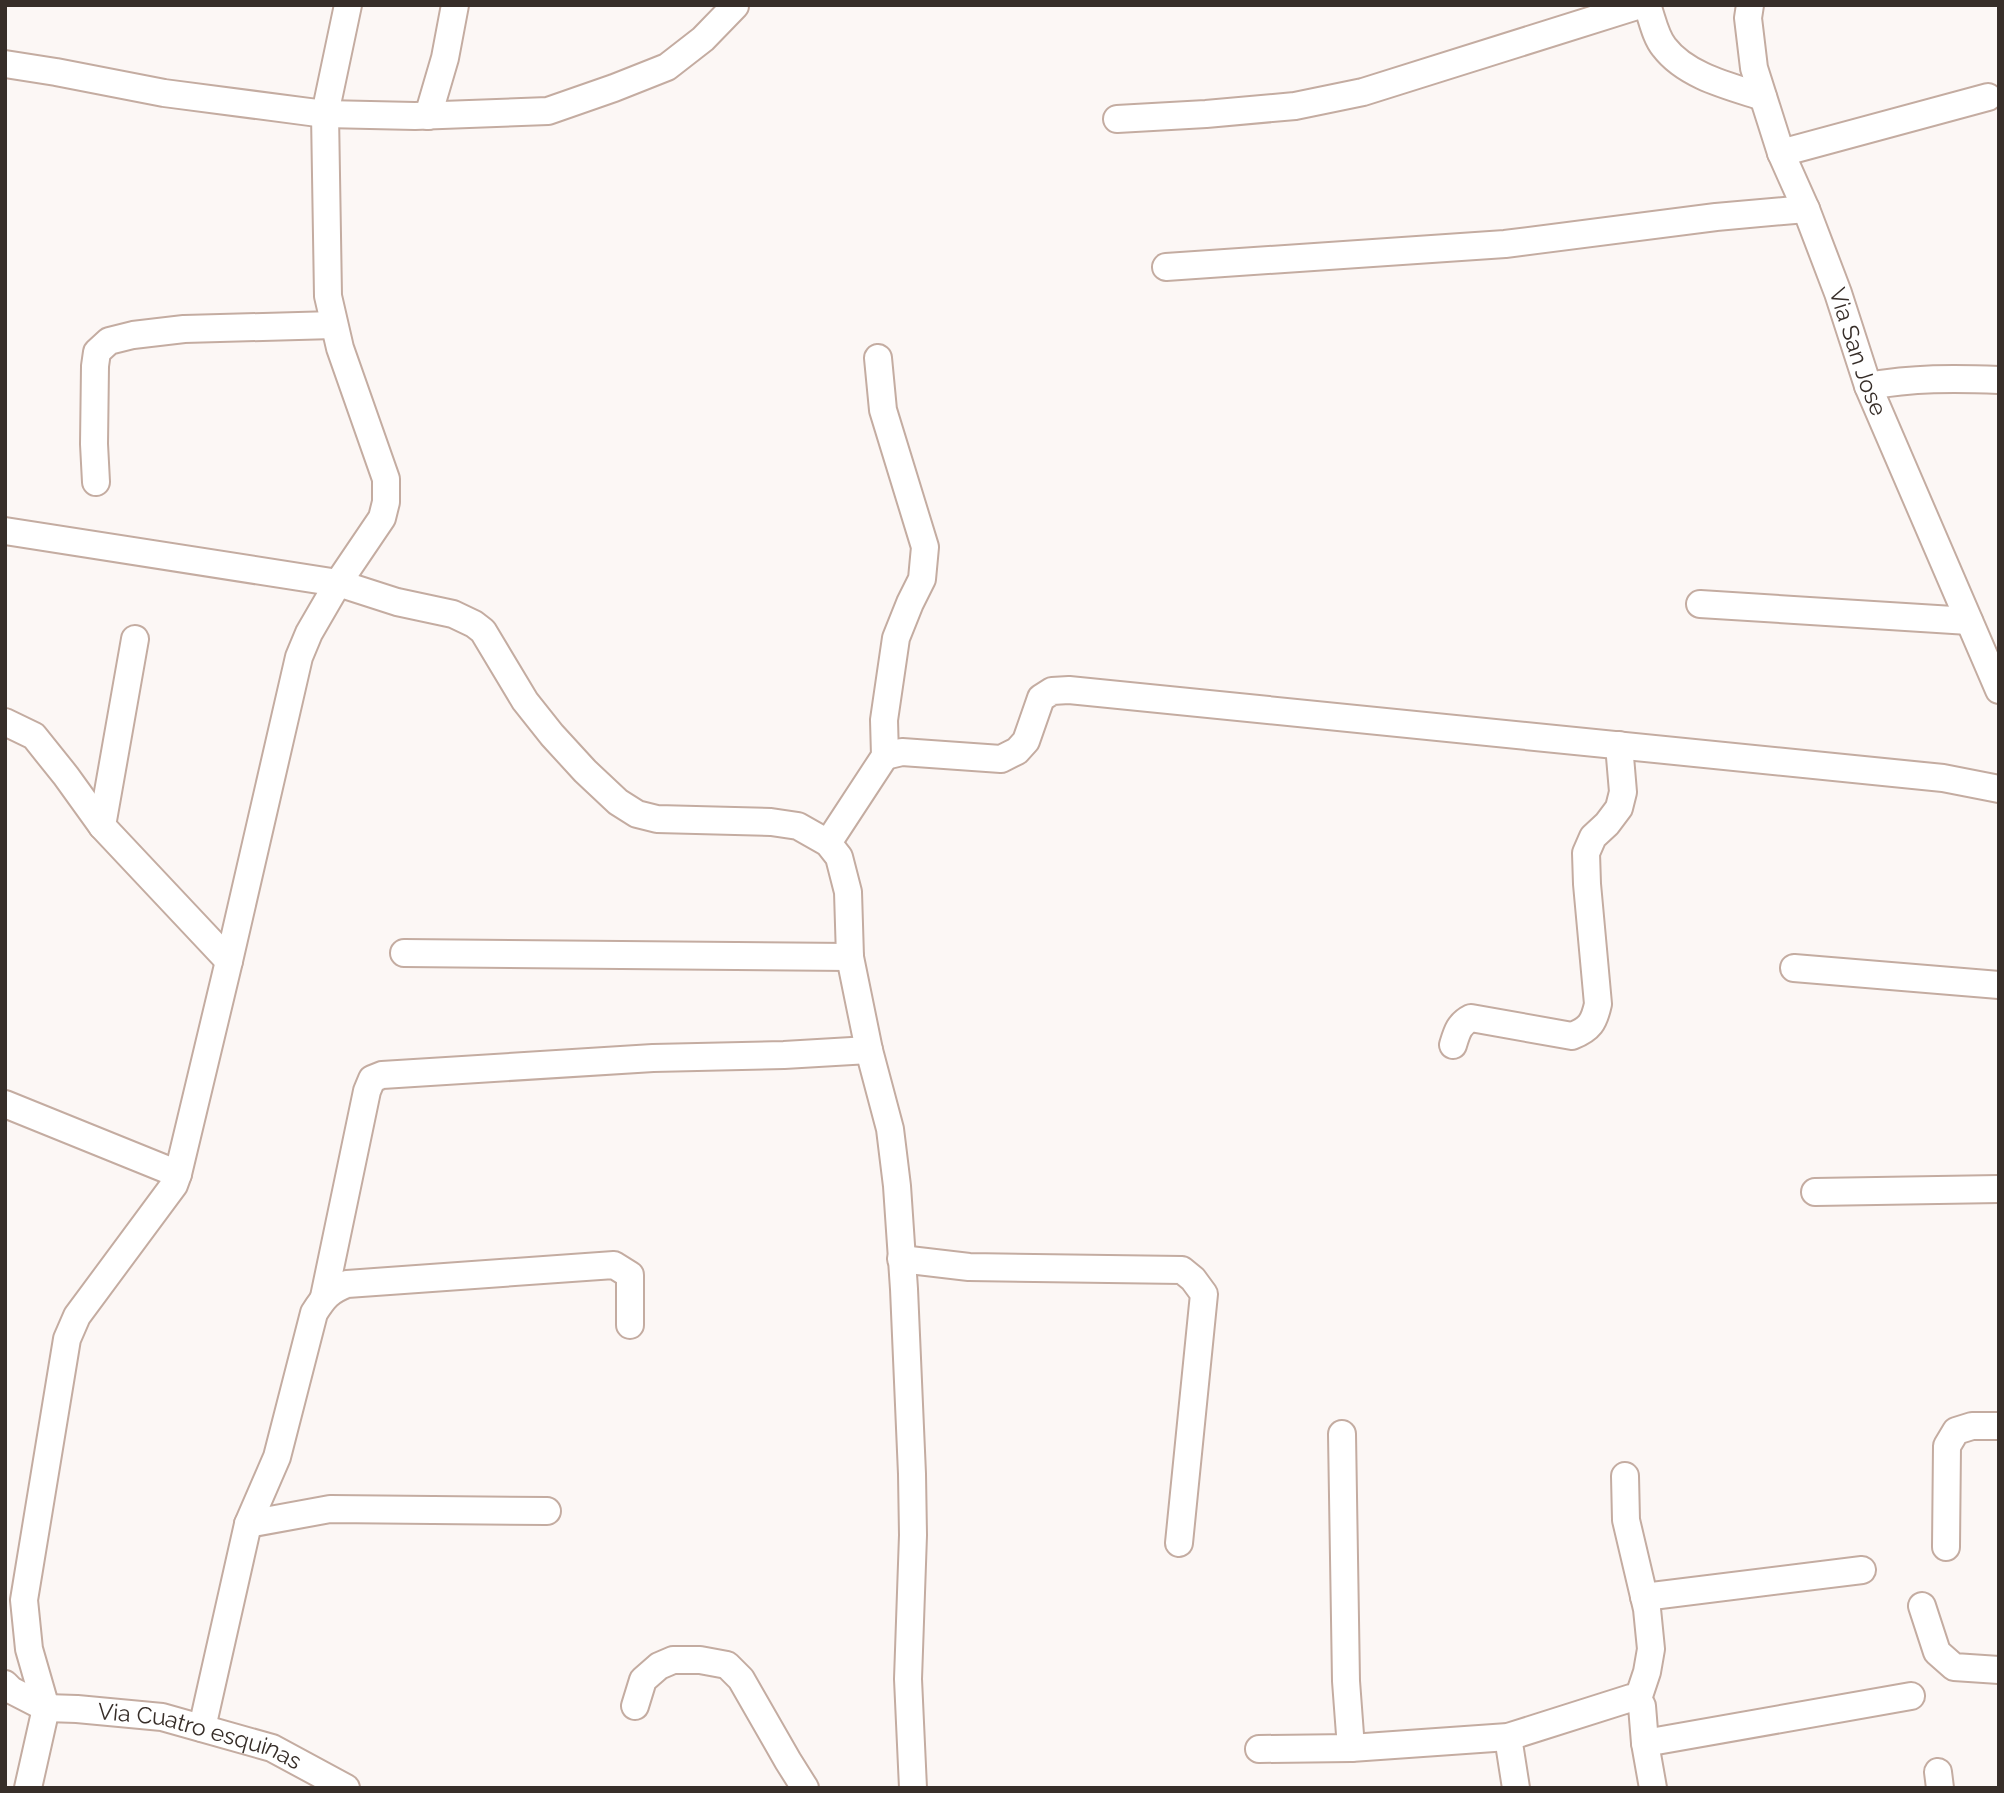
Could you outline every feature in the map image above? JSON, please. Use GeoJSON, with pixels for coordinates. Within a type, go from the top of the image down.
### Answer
{"type":"FeatureCollection","features":[{"type":"Feature","properties":{"kind":"street"},"geometry":{"type":"LineString","coordinates":[[28,1788],[46,1708],[29,1649],[24,1600],[67,1339],[77,1316],[174,1185],[299,657],[309,633],[338,583],[382,518],[386,502],[386,479],[340,348],[328,296],[325,114],[348,5]]}},
{"type":"Feature","properties":{"kind":"street"},"geometry":{"type":"LineString","coordinates":[[428,116],[445,58],[455,5]]}},
{"type":"Feature","properties":{"kind":"street"},"geometry":{"type":"LineString","coordinates":[[1117,119],[1295,106],[1363,92],[1640,5]]}},
{"type":"Feature","properties":{"kind":"street"},"geometry":{"type":"LineString","coordinates":[[1647,5],[1663,46],[1685,66],[1722,84],[1763,97]]}},
{"type":"Feature","properties":{"kind":"street","name":"Via San Jose"},"geometry":{"type":"LineString","coordinates":[[1750,5],[1748,18],[1752,55],[1781,153],[1838,293],[1868,386],[1999,690]]}},
{"type":"Feature","properties":{"kind":"street"},"geometry":{"type":"LineString","coordinates":[[5,64],[164,93],[325,114],[428,116],[548,111],[667,66],[703,39],[735,6]]}},
{"type":"Feature","properties":{"kind":"street"},"geometry":{"type":"LineString","coordinates":[[1781,153],[1988,97]]}},
{"type":"Feature","properties":{"kind":"street"},"geometry":{"type":"LineString","coordinates":[[1166,267],[1505,244],[1716,217],[1806,209]]}},
{"type":"Feature","properties":{"kind":"street"},"geometry":{"type":"LineString","coordinates":[[96,482],[95,366],[97,352],[109,341],[133,335],[184,329],[334,325]]}},
{"type":"Feature","properties":{"kind":"street"},"geometry":{"type":"LineString","coordinates":[[828,843],[885,756],[884,720],[896,638],[922,579],[925,547],[883,410],[878,358]]}},
{"type":"Feature","properties":{"kind":"street"},"geometry":{"type":"LineString","coordinates":[[1868,386],[1894,381],[1942,378],[1999,380]]}},
{"type":"Feature","properties":{"kind":"street"},"geometry":{"type":"LineString","coordinates":[[5,531],[338,583],[453,614],[484,631],[525,701],[552,735],[593,779],[618,802],[637,814],[657,820],[771,822],[798,826],[828,843],[839,857],[848,892],[850,957],[869,1050],[890,1129],[897,1186],[908,1369],[913,1535],[908,1679],[912,1788]]}},
{"type":"Feature","properties":{"kind":"street"},"geometry":{"type":"LineString","coordinates":[[1700,604],[1969,621]]}},
{"type":"Feature","properties":{"kind":"street"},"geometry":{"type":"LineString","coordinates":[[102,826],[135,639]]}},
{"type":"Feature","properties":{"kind":"street"},"geometry":{"type":"LineString","coordinates":[[885,756],[902,752],[1001,759],[1017,751],[1026,741],[1041,698],[1052,691],[1069,690],[1943,778],[1999,789]]}},
{"type":"Feature","properties":{"kind":"street"},"geometry":{"type":"LineString","coordinates":[[5,722],[34,736],[102,826],[229,961]]}},
{"type":"Feature","properties":{"kind":"street"},"geometry":{"type":"LineString","coordinates":[[1453,1045],[1458,1028],[1471,1018],[1572,1035],[1584,1031],[1594,1018],[1598,1004],[1586,853],[1593,837],[1619,808],[1623,792],[1619,745]]}},
{"type":"Feature","properties":{"kind":"street"},"geometry":{"type":"LineString","coordinates":[[404,953],[850,957]]}},
{"type":"Feature","properties":{"kind":"street"},"geometry":{"type":"LineString","coordinates":[[1794,968],[1999,985]]}},
{"type":"Feature","properties":{"kind":"street"},"geometry":{"type":"LineString","coordinates":[[202,1728],[248,1524],[276,1457],[314,1313],[324,1297],[367,1091],[372,1079],[382,1075],[653,1058],[869,1050]]}},
{"type":"Feature","properties":{"kind":"street"},"geometry":{"type":"LineString","coordinates":[[5,1104],[178,1174]]}},
{"type":"Feature","properties":{"kind":"street"},"geometry":{"type":"LineString","coordinates":[[1815,1192],[1999,1189]]}},
{"type":"Feature","properties":{"kind":"street"},"geometry":{"type":"LineString","coordinates":[[901,1259],[969,1267],[1182,1270],[1193,1279],[1204,1294],[1179,1543]]}},
{"type":"Feature","properties":{"kind":"street"},"geometry":{"type":"LineString","coordinates":[[324,1297],[347,1284],[614,1265],[630,1275],[630,1325]]}},
{"type":"Feature","properties":{"kind":"street"},"geometry":{"type":"LineString","coordinates":[[1946,1547],[1947,1446],[1956,1430],[1972,1426],[1999,1426]]}},
{"type":"Feature","properties":{"kind":"street"},"geometry":{"type":"LineString","coordinates":[[1342,1434],[1346,1681],[1351,1748]]}},
{"type":"Feature","properties":{"kind":"street"},"geometry":{"type":"LineString","coordinates":[[1625,1476],[1626,1520],[1644,1597],[1651,1649],[1638,1699],[1642,1706],[1653,1788]]}},
{"type":"Feature","properties":{"kind":"street"},"geometry":{"type":"LineString","coordinates":[[248,1524],[330,1509],[547,1511]]}},
{"type":"Feature","properties":{"kind":"street"},"geometry":{"type":"LineString","coordinates":[[1644,1597],[1862,1570]]}},
{"type":"Feature","properties":{"kind":"street"},"geometry":{"type":"LineString","coordinates":[[1922,1606],[1937,1652],[1954,1667],[1999,1670]]}},
{"type":"Feature","properties":{"kind":"street"},"geometry":{"type":"LineString","coordinates":[[635,1706],[643,1680],[659,1666],[673,1660],[700,1660],[727,1665],[741,1679],[805,1788]]}},
{"type":"Feature","properties":{"kind":"street"},"geometry":{"type":"LineString","coordinates":[[5,1684],[11,1690],[46,1708]]}},
{"type":"Feature","properties":{"kind":"street"},"geometry":{"type":"LineString","coordinates":[[1645,1743],[1911,1696]]}},
{"type":"Feature","properties":{"kind":"street"},"geometry":{"type":"LineString","coordinates":[[1259,1749],[1351,1748],[1508,1737],[1631,1698],[1638,1699]]}},
{"type":"Feature","properties":{"kind":"street","name":"Via Cuatro esquinas"},"geometry":{"type":"LineString","coordinates":[[46,1708],[162,1717],[272,1748],[346,1788]]}},
{"type":"Feature","properties":{"kind":"street"},"geometry":{"type":"LineString","coordinates":[[1508,1737],[1516,1788]]}}]}
